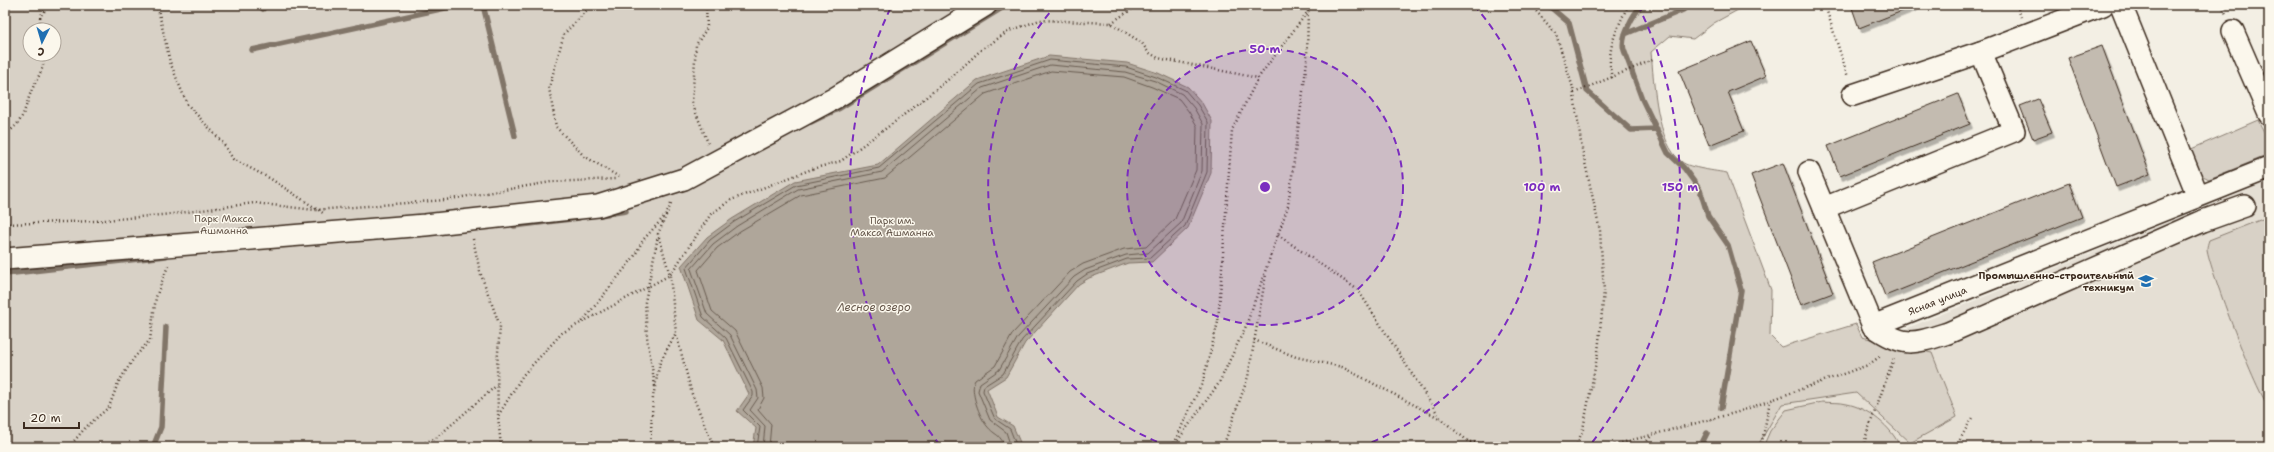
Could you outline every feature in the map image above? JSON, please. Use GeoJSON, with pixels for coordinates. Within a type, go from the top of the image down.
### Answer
{"type":"FeatureCollection","features":[{"type":"Feature","properties":{"kind":"street"},"geometry":{"type":"LineString","coordinates":[[5,259],[425,225],[598,206],[684,179],[835,98],[986,5]]}},
{"type":"Feature","properties":{"kind":"street"},"geometry":{"type":"LineString","coordinates":[[1854,95],[1981,52],[2103,5]]}},
{"type":"Feature","properties":{"kind":"street"},"geometry":{"type":"LineString","coordinates":[[2121,5],[2198,196]]}},
{"type":"Feature","properties":{"kind":"street"},"geometry":{"type":"LineString","coordinates":[[2233,31],[2269,114]]}},
{"type":"Feature","properties":{"kind":"street"},"geometry":{"type":"LineString","coordinates":[[1824,208],[2014,131],[1981,52]]}},
{"type":"Feature","properties":{"kind":"street","name":"Ясная улица"},"geometry":{"type":"LineString","coordinates":[[1873,326],[2269,168]]}},
{"type":"Feature","properties":{"kind":"street"},"geometry":{"type":"LineString","coordinates":[[1809,172],[1873,326],[1892,339],[1901,342],[1922,342],[1948,333],[2203,221],[2245,206]]}},
{"type":"Feature","properties":{"kind":"path"},"geometry":{"type":"LineString","coordinates":[[40,22],[40,16],[50,5]]}},
{"type":"Feature","properties":{"kind":"path"},"geometry":{"type":"LineString","coordinates":[[155,5],[159,13],[170,62],[187,104],[223,143],[233,159],[271,179],[315,210],[329,216]]}},
{"type":"Feature","properties":{"kind":"path"},"geometry":{"type":"LineString","coordinates":[[592,5],[564,34],[549,88],[556,127],[584,156],[643,192]]}},
{"type":"Feature","properties":{"kind":"path"},"geometry":{"type":"LineString","coordinates":[[706,5],[707,28],[696,45],[692,103],[710,148]]}},
{"type":"Feature","properties":{"kind":"path"},"geometry":{"type":"LineString","coordinates":[[1111,23],[1138,5]]}},
{"type":"Feature","properties":{"kind":"path"},"geometry":{"type":"LineString","coordinates":[[1172,447],[1219,383],[1246,326],[1288,206],[1307,61],[1308,5]]}},
{"type":"Feature","properties":{"kind":"path"},"geometry":{"type":"LineString","coordinates":[[1531,5],[1556,34],[1574,93],[1582,149],[1600,231],[1604,290],[1598,352],[1583,429],[1576,447]]}},
{"type":"Feature","properties":{"kind":"path"},"geometry":{"type":"LineString","coordinates":[[1612,78],[1608,62],[1613,38],[1628,5]]}},
{"type":"Feature","properties":{"kind":"path"},"geometry":{"type":"LineString","coordinates":[[1825,5],[1854,95]]}},
{"type":"Feature","properties":{"kind":"path"},"geometry":{"type":"LineString","coordinates":[[1172,447],[1203,381],[1218,322],[1232,130],[1258,78],[1309,10]]}},
{"type":"Feature","properties":{"kind":"path"},"geometry":{"type":"LineString","coordinates":[[498,416],[524,375],[562,334],[670,275],[711,214],[731,200],[812,169],[841,161],[896,121],[981,50],[1009,31],[1040,20],[1111,23],[1142,43],[1148,52],[1158,58],[1258,78]]}},
{"type":"Feature","properties":{"kind":"path"},"geometry":{"type":"LineString","coordinates":[[1574,93],[1655,59]]}},
{"type":"Feature","properties":{"kind":"path"},"geometry":{"type":"LineString","coordinates":[[5,134],[20,120],[27,108],[31,92],[40,76],[43,62]]}},
{"type":"Feature","properties":{"kind":"path"},"geometry":{"type":"LineString","coordinates":[[5,224],[109,220],[172,214],[254,203],[315,210],[445,200],[551,182],[621,178]]}},
{"type":"Feature","properties":{"kind":"path"},"geometry":{"type":"LineString","coordinates":[[655,386],[647,337],[645,302],[658,234],[684,179]]}},
{"type":"Feature","properties":{"kind":"path"},"geometry":{"type":"LineString","coordinates":[[581,323],[634,257],[643,240],[666,216]]}},
{"type":"Feature","properties":{"kind":"path"},"geometry":{"type":"LineString","coordinates":[[469,219],[480,272],[500,326],[498,416],[501,447]]}},
{"type":"Feature","properties":{"kind":"path"},"geometry":{"type":"LineString","coordinates":[[658,234],[670,275],[676,333],[692,394],[714,447]]}},
{"type":"Feature","properties":{"kind":"path"},"geometry":{"type":"LineString","coordinates":[[1278,235],[1358,290],[1441,419]]}},
{"type":"Feature","properties":{"kind":"path"},"geometry":{"type":"LineString","coordinates":[[69,447],[86,427],[108,407],[118,383],[130,364],[150,340],[156,297],[168,266]]}},
{"type":"Feature","properties":{"kind":"path"},"geometry":{"type":"LineString","coordinates":[[1223,447],[1248,376],[1267,266]]}},
{"type":"Feature","properties":{"kind":"path"},"geometry":{"type":"LineString","coordinates":[[650,447],[655,386],[660,362],[676,333]]}},
{"type":"Feature","properties":{"kind":"path"},"geometry":{"type":"LineString","coordinates":[[1254,340],[1296,357],[1342,366],[1441,419],[1475,447]]}},
{"type":"Feature","properties":{"kind":"path"},"geometry":{"type":"LineString","coordinates":[[1606,447],[1702,422],[1770,401],[1868,365],[1901,342]]}},
{"type":"Feature","properties":{"kind":"path"},"geometry":{"type":"LineString","coordinates":[[1864,447],[1866,436],[1886,378],[1901,342]]}},
{"type":"Feature","properties":{"kind":"path"},"geometry":{"type":"LineString","coordinates":[[414,447],[436,438],[498,384]]}},
{"type":"Feature","properties":{"kind":"path"},"geometry":{"type":"LineString","coordinates":[[1761,447],[1770,401]]}},
{"type":"Feature","properties":{"kind":"path"},"geometry":{"type":"LineString","coordinates":[[1956,447],[1973,416]]}},
{"type":"Feature","properties":{"kind":"path"},"geometry":{"type":"LineString","coordinates":[[1642,447],[1653,434]]}},
{"type":"Feature","properties":{"kind":"path"},"geometry":{"type":"LineString","coordinates":[[1470,442],[1525,447]]}},
{"type":"Feature","properties":{"kind":"shaded area","name":"Промышленно-строительный техникум"},"geometry":{"type":"Polygon","coordinates":[[[2269,181],[2269,447],[1745,447],[1775,382],[2269,181]]]}},
{"type":"Feature","properties":{"kind":"green space","name":"Парк Макса Ашманна"},"geometry":{"type":"Polygon","coordinates":[[[5,5],[1747,5],[1714,23],[1693,39],[1670,36],[1651,52],[1658,111],[1667,141],[1673,153],[1686,164],[1697,168],[1727,173],[1771,290],[1770,336],[1781,347],[1856,324],[1862,337],[1932,353],[1957,417],[1910,443],[1856,393],[1782,404],[1757,447],[5,447],[5,5]]]}},
{"type":"Feature","properties":{"kind":"green space"},"geometry":{"type":"Polygon","coordinates":[[[2258,120],[2268,142],[2268,151],[2266,156],[2209,179],[2201,175],[2189,150],[2258,120]]]}},
{"type":"Feature","properties":{"kind":"green space"},"geometry":{"type":"Polygon","coordinates":[[[2265,218],[2269,218],[2269,406],[2263,398],[2245,358],[2216,280],[2207,249],[2209,240],[2265,218]]]}},
{"type":"Feature","properties":{"kind":"green space"},"geometry":{"type":"Polygon","coordinates":[[[1822,402],[1847,404],[1855,406],[1871,414],[1891,432],[1900,447],[1763,447],[1770,431],[1786,410],[1822,402]]]}},
{"type":"Feature","properties":{"kind":"water","name":"Лесное озеро"},"geometry":{"type":"Polygon","coordinates":[[[1049,56],[1127,63],[1158,73],[1188,87],[1202,103],[1212,121],[1211,173],[1188,228],[1152,262],[1128,263],[1089,278],[1079,284],[1025,343],[1006,377],[987,389],[998,417],[1013,426],[1022,447],[753,447],[756,428],[737,411],[749,394],[723,340],[699,320],[681,266],[707,237],[732,219],[795,181],[878,165],[977,80],[1049,56]]]}},
{"type":"Feature","properties":{"kind":"building"},"geometry":{"type":"Polygon","coordinates":[[[1851,5],[1915,5],[1915,6],[1859,28],[1851,5]]]}},
{"type":"Feature","properties":{"kind":"building"},"geometry":{"type":"Polygon","coordinates":[[[1751,41],[1766,76],[1728,92],[1744,131],[1709,145],[1679,71],[1751,41]]]}},
{"type":"Feature","properties":{"kind":"building"},"geometry":{"type":"Polygon","coordinates":[[[2102,46],[2150,174],[2116,187],[2068,58],[2102,46]]]}},
{"type":"Feature","properties":{"kind":"building"},"geometry":{"type":"Polygon","coordinates":[[[1958,94],[1970,124],[1840,176],[1828,146],[1958,94]]]}},
{"type":"Feature","properties":{"kind":"building"},"geometry":{"type":"Polygon","coordinates":[[[2038,99],[2052,132],[2033,139],[2020,106],[2038,99]]]}},
{"type":"Feature","properties":{"kind":"building"},"geometry":{"type":"Polygon","coordinates":[[[1783,163],[1833,293],[1801,305],[1751,175],[1783,163]]]}},
{"type":"Feature","properties":{"kind":"building"},"geometry":{"type":"Polygon","coordinates":[[[2069,183],[2082,217],[1885,296],[1872,262],[2069,183]]]}},
{"type":"Feature","properties":{"kind":"waterway"},"geometry":{"type":"LineString","coordinates":[[259,5],[263,9]]}},
{"type":"Feature","properties":{"kind":"waterway"},"geometry":{"type":"LineString","coordinates":[[252,50],[459,5]]}},
{"type":"Feature","properties":{"kind":"waterway"},"geometry":{"type":"LineString","coordinates":[[483,5],[515,136]]}},
{"type":"Feature","properties":{"kind":"waterway"},"geometry":{"type":"LineString","coordinates":[[811,122],[840,108],[1007,5]]}},
{"type":"Feature","properties":{"kind":"waterway"},"geometry":{"type":"LineString","coordinates":[[1548,5],[1569,23],[1587,91],[1631,130],[1657,129]]}},
{"type":"Feature","properties":{"kind":"waterway"},"geometry":{"type":"LineString","coordinates":[[1642,5],[1628,26],[1624,39],[1624,50],[1642,99],[1668,153],[1684,168],[1700,190],[1708,216],[1728,245],[1741,290],[1721,408]]}},
{"type":"Feature","properties":{"kind":"waterway"},"geometry":{"type":"LineString","coordinates":[[1625,34],[1683,10],[1688,5]]}},
{"type":"Feature","properties":{"kind":"waterway"},"geometry":{"type":"LineString","coordinates":[[600,215],[626,211]]}},
{"type":"Feature","properties":{"kind":"waterway"},"geometry":{"type":"LineString","coordinates":[[514,226],[579,218]]}},
{"type":"Feature","properties":{"kind":"waterway"},"geometry":{"type":"LineString","coordinates":[[5,274],[166,256]]}},
{"type":"Feature","properties":{"kind":"waterway"},"geometry":{"type":"LineString","coordinates":[[153,447],[161,427],[166,327]]}},
{"type":"Feature","properties":{"kind":"waterway"},"geometry":{"type":"LineString","coordinates":[[1700,447],[1707,433]]}},
{"type":"Feature","properties":{"kind":"place","name":"Промышленно-строительный техникум"},"geometry":{"type":"Point","coordinates":[2146,281]}},
{"type":"Feature","properties":{"kind":"park label","name":"Парк им. Макса Ашманна"},"geometry":{"type":"Point","coordinates":[892,226]}}]}
